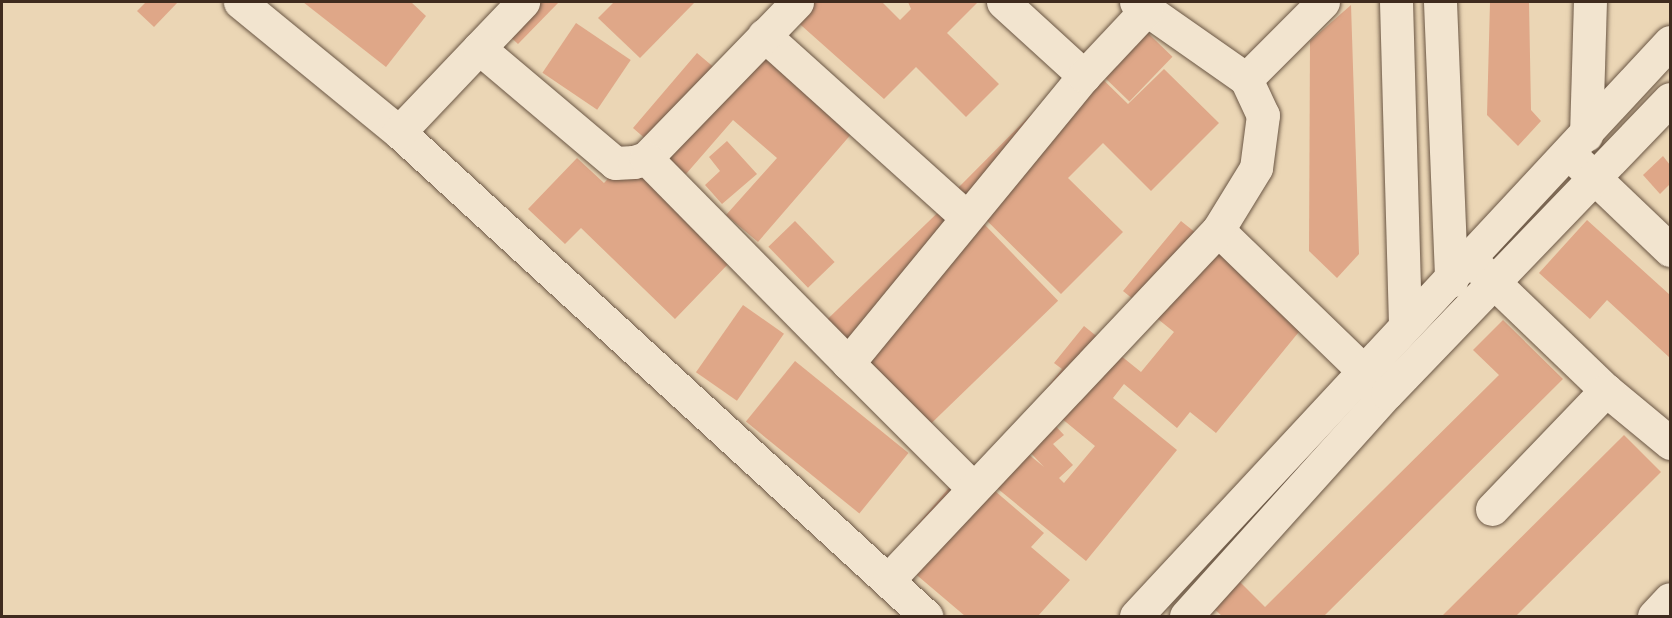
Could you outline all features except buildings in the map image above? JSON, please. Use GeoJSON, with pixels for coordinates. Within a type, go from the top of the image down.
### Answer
{"type":"FeatureCollection","features":[{"type":"Feature","properties":{"kind":"street"},"geometry":{"type":"LineString","coordinates":[[240,2],[399,132],[889,579],[926,616]]}},
{"type":"Feature","properties":{"kind":"street"},"geometry":{"type":"LineString","coordinates":[[399,132],[523,2]]}},
{"type":"Feature","properties":{"kind":"street"},"geometry":{"type":"LineString","coordinates":[[479,48],[615,163],[646,158],[796,2]]}},
{"type":"Feature","properties":{"kind":"street"},"geometry":{"type":"LineString","coordinates":[[1003,2],[1084,76]]}},
{"type":"Feature","properties":{"kind":"street"},"geometry":{"type":"LineString","coordinates":[[1246,79],[1323,2]]}},
{"type":"Feature","properties":{"kind":"street"},"geometry":{"type":"LineString","coordinates":[[1396,2],[1405,324]]}},
{"type":"Feature","properties":{"kind":"street"},"geometry":{"type":"LineString","coordinates":[[1440,2],[1472,274],[1671,443]]}},
{"type":"Feature","properties":{"kind":"street"},"geometry":{"type":"LineString","coordinates":[[1590,2],[1577,144],[1594,176],[1671,250]]}},
{"type":"Feature","properties":{"kind":"street"},"geometry":{"type":"LineString","coordinates":[[848,363],[1141,6],[1246,79],[1263,115],[1256,168],[1218,230],[889,579]]}},
{"type":"Feature","properties":{"kind":"street"},"geometry":{"type":"LineString","coordinates":[[764,35],[966,217]]}},
{"type":"Feature","properties":{"kind":"street"},"geometry":{"type":"LineString","coordinates":[[1186,616],[1387,393],[1472,274],[1577,144],[1664,61]]}},
{"type":"Feature","properties":{"kind":"street"},"geometry":{"type":"LineString","coordinates":[[1136,616],[1405,324],[1472,274],[1594,176],[1671,99]]}},
{"type":"Feature","properties":{"kind":"street"},"geometry":{"type":"LineString","coordinates":[[646,158],[973,488]]}},
{"type":"Feature","properties":{"kind":"street"},"geometry":{"type":"LineString","coordinates":[[1218,230],[1387,393]]}},
{"type":"Feature","properties":{"kind":"street"},"geometry":{"type":"LineString","coordinates":[[1492,509],[1606,390]]}},
{"type":"Feature","properties":{"kind":"street"},"geometry":{"type":"LineString","coordinates":[[1654,616],[1671,599]]}}]}
